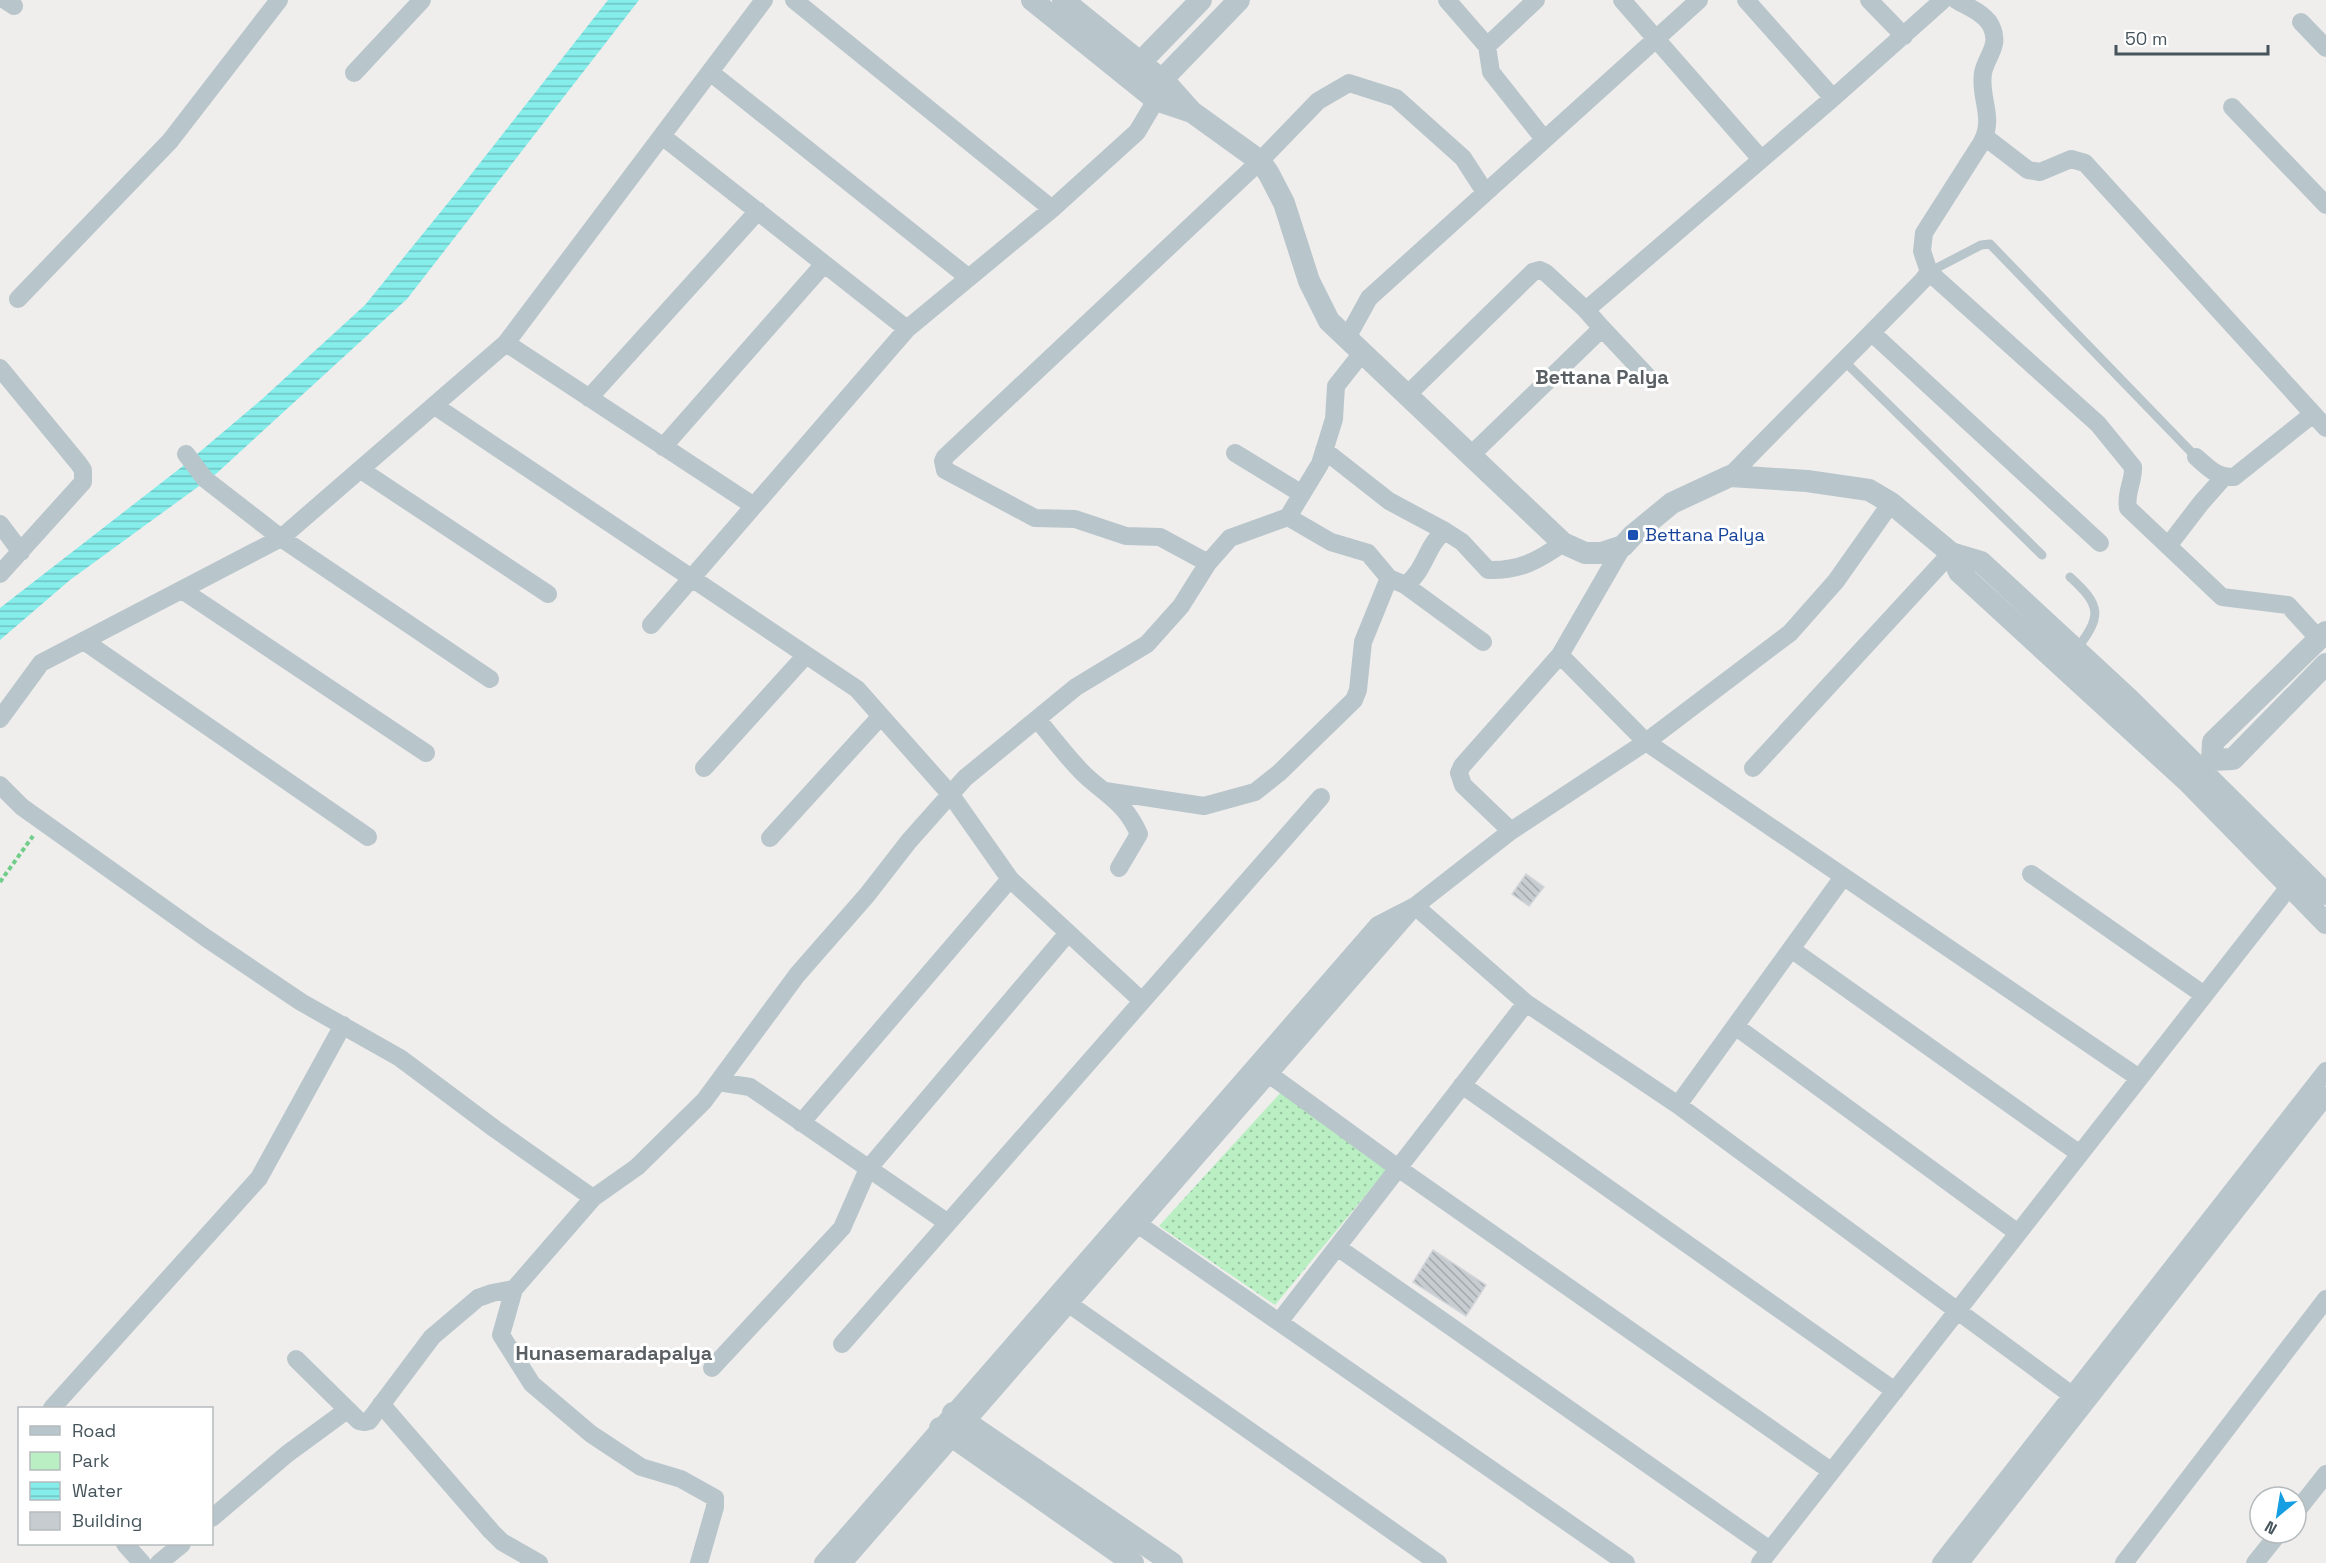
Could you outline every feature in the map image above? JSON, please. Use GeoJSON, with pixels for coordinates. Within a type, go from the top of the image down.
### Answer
{"type":"FeatureCollection","features":[{"type":"Feature","properties":{"kind":"street"},"geometry":{"type":"LineString","coordinates":[[18,298],[170,141],[279,0]]}},
{"type":"Feature","properties":{"kind":"street"},"geometry":{"type":"LineString","coordinates":[[354,73],[422,0]]}},
{"type":"Feature","properties":{"kind":"street"},"geometry":{"type":"LineString","coordinates":[[0,719],[41,663],[281,538],[506,343],[764,0]]}},
{"type":"Feature","properties":{"kind":"street"},"geometry":{"type":"LineString","coordinates":[[794,0],[1052,209]]}},
{"type":"Feature","properties":{"kind":"street"},"geometry":{"type":"LineString","coordinates":[[1032,0],[1134,70]]}},
{"type":"Feature","properties":{"kind":"street"},"geometry":{"type":"LineString","coordinates":[[1063,0],[1155,91],[1192,112],[1260,161],[1284,203],[1309,280],[1329,321],[1563,543],[1585,553],[1602,553],[1623,546]]}},
{"type":"Feature","properties":{"kind":"street"},"geometry":{"type":"LineString","coordinates":[[1134,70],[1201,0]]}},
{"type":"Feature","properties":{"kind":"street"},"geometry":{"type":"LineString","coordinates":[[651,625],[907,330],[1052,209],[1137,132],[1155,91],[1239,0]]}},
{"type":"Feature","properties":{"kind":"street"},"geometry":{"type":"LineString","coordinates":[[1447,0],[1487,46],[1491,72],[1544,139]]}},
{"type":"Feature","properties":{"kind":"street"},"geometry":{"type":"LineString","coordinates":[[1487,46],[1536,0]]}},
{"type":"Feature","properties":{"kind":"street"},"geometry":{"type":"LineString","coordinates":[[1622,0],[1657,37],[1761,159]]}},
{"type":"Feature","properties":{"kind":"street"},"geometry":{"type":"LineString","coordinates":[[699,1563],[715,1507],[715,1498],[681,1479],[641,1467],[591,1434],[532,1384],[501,1335],[514,1289],[593,1198],[637,1167],[704,1101],[797,975],[965,778],[1076,687],[1147,644],[1181,606],[1208,563],[1230,538],[1288,517],[1320,464],[1334,419],[1336,386],[1354,345],[1369,298],[1699,0]]}},
{"type":"Feature","properties":{"kind":"street"},"geometry":{"type":"LineString","coordinates":[[1746,0],[1833,98]]}},
{"type":"Feature","properties":{"kind":"street"},"geometry":{"type":"LineString","coordinates":[[1869,0],[1904,36]]}},
{"type":"Feature","properties":{"kind":"street"},"geometry":{"type":"LineString","coordinates":[[1586,310],[1833,98],[1943,0]]}},
{"type":"Feature","properties":{"kind":"street"},"geometry":{"type":"LineString","coordinates":[[1956,0],[1984,17],[1993,28],[1994,49],[1983,76],[1989,128],[1924,233],[1921,243],[1922,251],[1929,272],[2098,424],[2133,466],[2127,495],[2128,508],[2222,597],[2288,605],[2322,635],[2213,742],[2201,771]]}},
{"type":"Feature","properties":{"kind":"street"},"geometry":{"type":"LineString","coordinates":[[2301,22],[2326,48]]}},
{"type":"Feature","properties":{"kind":"street"},"geometry":{"type":"LineString","coordinates":[[710,72],[969,278]]}},
{"type":"Feature","properties":{"kind":"street"},"geometry":{"type":"LineString","coordinates":[[1208,563],[1160,537],[1126,536],[1075,519],[1035,518],[945,470],[943,461],[1260,161],[1318,101],[1349,83],[1395,98],[1463,158],[1485,192]]}},
{"type":"Feature","properties":{"kind":"street"},"geometry":{"type":"LineString","coordinates":[[2232,107],[2326,205]]}},
{"type":"Feature","properties":{"kind":"street"},"geometry":{"type":"LineString","coordinates":[[662,136],[907,330]]}},
{"type":"Feature","properties":{"kind":"street"},"geometry":{"type":"LineString","coordinates":[[1985,137],[2028,170],[2035,172],[2071,159],[2085,163],[2326,428]]}},
{"type":"Feature","properties":{"kind":"street"},"geometry":{"type":"LineString","coordinates":[[589,398],[758,211]]}},
{"type":"Feature","properties":{"kind":"street"},"geometry":{"type":"LineString","coordinates":[[663,447],[824,264]]}},
{"type":"Feature","properties":{"kind":"street"},"geometry":{"type":"LineString","coordinates":[[1407,395],[1533,272],[1540,270],[1586,310],[1647,376]]}},
{"type":"Feature","properties":{"kind":"street"},"geometry":{"type":"LineString","coordinates":[[1511,831],[1463,785],[1460,773],[1462,766],[1560,655],[1623,546],[1672,503],[1730,476],[1929,272]]}},
{"type":"Feature","properties":{"kind":"street"},"geometry":{"type":"LineString","coordinates":[[1471,455],[1598,332],[1600,326]]}},
{"type":"Feature","properties":{"kind":"street"},"geometry":{"type":"LineString","coordinates":[[1872,333],[2100,543]]}},
{"type":"Feature","properties":{"kind":"street"},"geometry":{"type":"LineString","coordinates":[[506,343],[754,506]]}},
{"type":"Feature","properties":{"kind":"street"},"geometry":{"type":"LineString","coordinates":[[0,368],[79,464],[84,477],[83,482],[0,574]]}},
{"type":"Feature","properties":{"kind":"street"},"geometry":{"type":"LineString","coordinates":[[435,406],[857,689],[951,795],[1010,879],[1142,1001]]}},
{"type":"Feature","properties":{"kind":"street"},"geometry":{"type":"LineString","coordinates":[[2196,457],[2216,474],[2234,477],[2313,414]]}},
{"type":"Feature","properties":{"kind":"street"},"geometry":{"type":"LineString","coordinates":[[1324,450],[1389,501],[1462,542],[1488,570],[1510,571],[1545,556],[1563,543]]}},
{"type":"Feature","properties":{"kind":"street"},"geometry":{"type":"LineString","coordinates":[[1235,453],[1302,494]]}},
{"type":"Feature","properties":{"kind":"street"},"geometry":{"type":"LineString","coordinates":[[186,454],[205,479],[281,538],[490,679]]}},
{"type":"Feature","properties":{"kind":"street"},"geometry":{"type":"LineString","coordinates":[[361,470],[548,594]]}},
{"type":"Feature","properties":{"kind":"street"},"geometry":{"type":"LineString","coordinates":[[1730,476],[1807,481],[1869,490],[1891,503],[1950,553],[1981,562],[2076,650],[2326,894]]}},
{"type":"Feature","properties":{"kind":"street"},"geometry":{"type":"LineString","coordinates":[[2168,546],[2201,502],[2224,477]]}},
{"type":"Feature","properties":{"kind":"street"},"geometry":{"type":"LineString","coordinates":[[1262,1069],[1415,906],[1511,831],[1646,742],[1790,633],[1836,581],[1891,503]]}},
{"type":"Feature","properties":{"kind":"street"},"geometry":{"type":"LineString","coordinates":[[1288,517],[1331,542],[1368,553],[1397,582],[1483,642]]}},
{"type":"Feature","properties":{"kind":"street"},"geometry":{"type":"LineString","coordinates":[[0,524],[21,552]]}},
{"type":"Feature","properties":{"kind":"street"},"geometry":{"type":"LineString","coordinates":[[1397,582],[1415,579],[1436,538],[1445,531]]}},
{"type":"Feature","properties":{"kind":"street"},"geometry":{"type":"LineString","coordinates":[[1753,768],[1950,553]]}},
{"type":"Feature","properties":{"kind":"street"},"geometry":{"type":"LineString","coordinates":[[1950,553],[1959,572],[2201,771],[2289,887],[2326,923]]}},
{"type":"Feature","properties":{"kind":"street"},"geometry":{"type":"LineString","coordinates":[[1105,790],[1204,806],[1255,792],[1279,773],[1354,700],[1358,690],[1363,642],[1397,582]]}},
{"type":"Feature","properties":{"kind":"street"},"geometry":{"type":"LineString","coordinates":[[182,591],[426,753]]}},
{"type":"Feature","properties":{"kind":"street"},"geometry":{"type":"LineString","coordinates":[[84,641],[368,837]]}},
{"type":"Feature","properties":{"kind":"street"},"geometry":{"type":"LineString","coordinates":[[704,768],[806,655]]}},
{"type":"Feature","properties":{"kind":"street"},"geometry":{"type":"LineString","coordinates":[[1560,655],[1646,742],[2139,1078]]}},
{"type":"Feature","properties":{"kind":"street"},"geometry":{"type":"LineString","coordinates":[[2201,771],[2233,759],[2326,664]]}},
{"type":"Feature","properties":{"kind":"street"},"geometry":{"type":"LineString","coordinates":[[770,838],[881,716]]}},
{"type":"Feature","properties":{"kind":"street"},"geometry":{"type":"LineString","coordinates":[[1037,719],[1086,776],[1119,802],[1132,820],[1139,834],[1119,868]]}},
{"type":"Feature","properties":{"kind":"street"},"geometry":{"type":"LineString","coordinates":[[0,785],[22,807],[206,938],[301,1002],[400,1058],[593,1198]]}},
{"type":"Feature","properties":{"kind":"street"},"geometry":{"type":"LineString","coordinates":[[842,1344],[1320,797]]}},
{"type":"Feature","properties":{"kind":"street"},"geometry":{"type":"LineString","coordinates":[[2031,874],[2204,995]]}},
{"type":"Feature","properties":{"kind":"street"},"geometry":{"type":"LineString","coordinates":[[1678,1105],[1843,877]]}},
{"type":"Feature","properties":{"kind":"street"},"geometry":{"type":"LineString","coordinates":[[801,1123],[1010,879]]}},
{"type":"Feature","properties":{"kind":"street"},"geometry":{"type":"LineString","coordinates":[[1337,1247],[1765,1557],[2289,887]]}},
{"type":"Feature","properties":{"kind":"street"},"geometry":{"type":"LineString","coordinates":[[1415,906],[1526,1003],[1678,1105],[2078,1400]]}},
{"type":"Feature","properties":{"kind":"street"},"geometry":{"type":"LineString","coordinates":[[843,1563],[953,1425],[1262,1069],[1378,925],[1415,906]]}},
{"type":"Feature","properties":{"kind":"street"},"geometry":{"type":"LineString","coordinates":[[712,1368],[842,1228],[868,1169],[1068,933]]}},
{"type":"Feature","properties":{"kind":"street"},"geometry":{"type":"LineString","coordinates":[[1791,949],[2080,1154]]}},
{"type":"Feature","properties":{"kind":"street"},"geometry":{"type":"LineString","coordinates":[[1279,1322],[1526,1003]]}},
{"type":"Feature","properties":{"kind":"street"},"geometry":{"type":"LineString","coordinates":[[53,1407],[259,1178],[343,1025]]}},
{"type":"Feature","properties":{"kind":"street"},"geometry":{"type":"LineString","coordinates":[[1735,1026],[2018,1233]]}},
{"type":"Feature","properties":{"kind":"street"},"geometry":{"type":"LineString","coordinates":[[1262,1069],[1398,1168],[1832,1471]]}},
{"type":"Feature","properties":{"kind":"street"},"geometry":{"type":"LineString","coordinates":[[1941,1563],[2078,1400],[2320,1102],[2326,1071]]}},
{"type":"Feature","properties":{"kind":"street"},"geometry":{"type":"LineString","coordinates":[[718,1082],[750,1087],[948,1223]]}},
{"type":"Feature","properties":{"kind":"street"},"geometry":{"type":"LineString","coordinates":[[1462,1085],[1894,1391]]}},
{"type":"Feature","properties":{"kind":"street"},"geometry":{"type":"LineString","coordinates":[[1132,1220],[1626,1563]]}},
{"type":"Feature","properties":{"kind":"street"},"geometry":{"type":"LineString","coordinates":[[296,1359],[359,1421],[369,1421],[432,1337],[478,1298],[514,1289]]}},
{"type":"Feature","properties":{"kind":"street"},"geometry":{"type":"LineString","coordinates":[[1062,1299],[1438,1563]]}},
{"type":"Feature","properties":{"kind":"street"},"geometry":{"type":"LineString","coordinates":[[2124,1563],[2326,1299]]}},
{"type":"Feature","properties":{"kind":"street"},"geometry":{"type":"LineString","coordinates":[[1960,1563],[2078,1400]]}},
{"type":"Feature","properties":{"kind":"street"},"geometry":{"type":"LineString","coordinates":[[381,1404],[491,1531],[502,1542],[539,1563]]}},
{"type":"Feature","properties":{"kind":"street"},"geometry":{"type":"LineString","coordinates":[[213,1517],[286,1454],[347,1410]]}},
{"type":"Feature","properties":{"kind":"street"},"geometry":{"type":"LineString","coordinates":[[953,1425],[1159,1560]]}},
{"type":"Feature","properties":{"kind":"street"},"geometry":{"type":"LineString","coordinates":[[823,1563],[953,1425]]}},
{"type":"Feature","properties":{"kind":"street"},"geometry":{"type":"LineString","coordinates":[[953,1425],[1133,1563]]}},
{"type":"Feature","properties":{"kind":"street"},"geometry":{"type":"LineString","coordinates":[[2308,1497],[2326,1474]]}},
{"type":"Feature","properties":{"kind":"street"},"geometry":{"type":"LineString","coordinates":[[126,1545],[142,1563]]}},
{"type":"Feature","properties":{"kind":"street"},"geometry":{"type":"LineString","coordinates":[[159,1563],[181,1545]]}},
{"type":"Feature","properties":{"kind":"street"},"geometry":{"type":"LineString","coordinates":[[2256,1563],[2270,1545]]}},
{"type":"Feature","properties":{"kind":"lane"},"geometry":{"type":"LineString","coordinates":[[1929,272],[1981,245],[1990,244],[2196,457]]}},
{"type":"Feature","properties":{"kind":"lane"},"geometry":{"type":"LineString","coordinates":[[1843,360],[2042,555]]}},
{"type":"Feature","properties":{"kind":"lane"},"geometry":{"type":"LineString","coordinates":[[2070,577],[2088,593],[2095,611],[2092,630],[2076,650]]}},
{"type":"Feature","properties":{"kind":"path"},"geometry":{"type":"LineString","coordinates":[[0,882],[44,821]]}},
{"type":"Feature","properties":{"kind":"green space"},"geometry":{"type":"Polygon","coordinates":[[[1283,1090],[1388,1168],[1275,1305],[1159,1226],[1283,1090]]]}},
{"type":"Feature","properties":{"kind":"water"},"geometry":{"type":"Polygon","coordinates":[[[608,0],[639,0],[407,299],[217,473],[70,580],[0,640],[0,608],[183,466],[261,400],[365,305],[608,0]]]}},
{"type":"Feature","properties":{"kind":"building"},"geometry":{"type":"Polygon","coordinates":[[[1526,874],[1544,887],[1529,906],[1512,894],[1526,874]]]}},
{"type":"Feature","properties":{"kind":"building"},"geometry":{"type":"Polygon","coordinates":[[[1433,1250],[1486,1285],[1466,1316],[1413,1282],[1433,1250]]]}},
{"type":"Feature","properties":{"kind":"place","name":"Bettana Palya"},"geometry":{"type":"Point","coordinates":[1633,535]}},
{"type":"Feature","properties":{"kind":"district","name":"Bettana Palya"},"geometry":{"type":"Point","coordinates":[1602,377]}},
{"type":"Feature","properties":{"kind":"district","name":"Hunasemaradapalya"},"geometry":{"type":"Point","coordinates":[614,1353]}}]}
